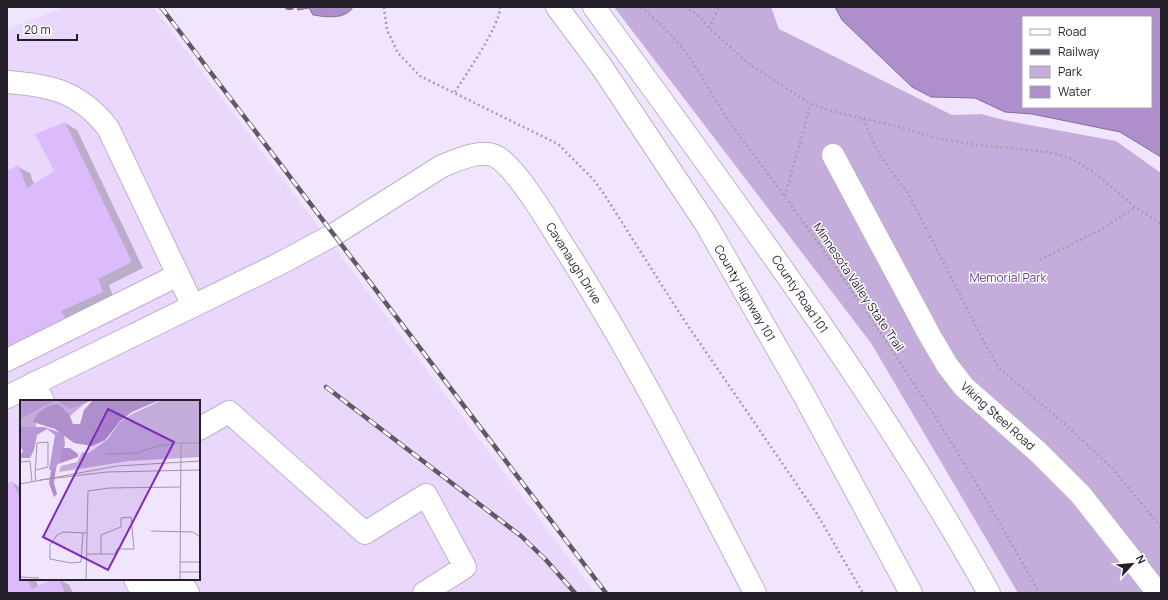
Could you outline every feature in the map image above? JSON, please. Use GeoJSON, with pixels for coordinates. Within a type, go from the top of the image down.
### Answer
{"type":"FeatureCollection","features":[{"type":"Feature","properties":{"kind":"main road","name":"County Highway 101"},"geometry":{"type":"LineString","coordinates":[[557,7],[605,73],[706,224],[805,397],[911,593]]}},
{"type":"Feature","properties":{"kind":"main road","name":"County Road 101"},"geometry":{"type":"LineString","coordinates":[[594,7],[797,289],[866,393],[959,541],[989,593]]}},
{"type":"Feature","properties":{"kind":"main road"},"geometry":{"type":"LineString","coordinates":[[7,82],[26,83],[67,93],[95,111],[108,128],[193,306]]}},
{"type":"Feature","properties":{"kind":"main road","name":"Cavanaugh Drive"},"geometry":{"type":"LineString","coordinates":[[7,396],[38,392],[193,306],[281,263],[333,235],[442,166],[481,154],[497,156],[512,171],[545,216],[598,299],[671,432],[755,593]]}},
{"type":"Feature","properties":{"kind":"main road","name":"Viking Steel Road"},"geometry":{"type":"LineString","coordinates":[[833,155],[930,336],[964,387],[1037,451],[1082,495],[1158,593]]}},
{"type":"Feature","properties":{"kind":"main road"},"geometry":{"type":"LineString","coordinates":[[7,360],[178,276]]}},
{"type":"Feature","properties":{"kind":"main road"},"geometry":{"type":"LineString","coordinates":[[200,428],[229,412],[364,533],[426,495],[465,567],[424,593]]}},
{"type":"Feature","properties":{"kind":"main road"},"geometry":{"type":"LineString","coordinates":[[136,580],[139,587],[185,588],[188,593]]}},
{"type":"Feature","properties":{"kind":"path"},"geometry":{"type":"LineString","coordinates":[[384,7],[387,30],[398,53],[420,76],[558,144],[593,179],[682,317],[817,514],[862,593]]}},
{"type":"Feature","properties":{"kind":"path"},"geometry":{"type":"LineString","coordinates":[[455,92],[494,27],[500,13],[500,7]]}},
{"type":"Feature","properties":{"kind":"path","name":"Minnesota Valley State Trail"},"geometry":{"type":"LineString","coordinates":[[641,7],[686,52],[728,119],[842,276],[937,420],[1039,593]]}},
{"type":"Feature","properties":{"kind":"path"},"geometry":{"type":"LineString","coordinates":[[685,7],[696,14],[709,28],[749,64],[811,104],[838,113],[892,125],[936,138],[976,145],[1049,152],[1073,159],[1097,175],[1135,207],[1161,224]]}},
{"type":"Feature","properties":{"kind":"path"},"geometry":{"type":"LineString","coordinates":[[709,28],[719,7]]}},
{"type":"Feature","properties":{"kind":"path"},"geometry":{"type":"LineString","coordinates":[[785,196],[811,104]]}},
{"type":"Feature","properties":{"kind":"path"},"geometry":{"type":"LineString","coordinates":[[863,119],[880,156],[908,193],[982,340],[999,368],[1066,425],[1112,468],[1161,527]]}},
{"type":"Feature","properties":{"kind":"path"},"geometry":{"type":"LineString","coordinates":[[1040,260],[1102,229],[1135,207]]}},
{"type":"Feature","properties":{"kind":"shaded area"},"geometry":{"type":"Polygon","coordinates":[[[65,7],[153,7],[595,593],[7,593],[7,29],[65,7]]]}},
{"type":"Feature","properties":{"kind":"green space","name":"Memorial Park"},"geometry":{"type":"Polygon","coordinates":[[[614,7],[771,7],[779,29],[952,115],[981,114],[1008,121],[1116,141],[1161,173],[1161,593],[1018,593],[871,343],[614,7]]]}},
{"type":"Feature","properties":{"kind":"water"},"geometry":{"type":"Polygon","coordinates":[[[297,7],[353,7],[345,14],[329,17],[313,15],[309,8],[298,10],[297,7]]]}},
{"type":"Feature","properties":{"kind":"water"},"geometry":{"type":"Polygon","coordinates":[[[835,7],[1161,7],[1161,157],[1120,132],[1032,114],[1005,112],[975,98],[931,97],[912,87],[842,20],[835,7]]]}},
{"type":"Feature","properties":{"kind":"building"},"geometry":{"type":"Polygon","coordinates":[[[65,122],[132,262],[98,279],[103,292],[61,311],[67,321],[7,347],[7,171],[18,165],[27,188],[54,171],[35,134],[65,122]]]}},
{"type":"Feature","properties":{"kind":"building"},"geometry":{"type":"Polygon","coordinates":[[[12,481],[20,498],[20,580],[28,580],[32,589],[51,580],[59,580],[65,593],[7,593],[7,484],[12,481]]]}},
{"type":"Feature","properties":{"kind":"railway"},"geometry":{"type":"LineString","coordinates":[[161,7],[606,593]]}},
{"type":"Feature","properties":{"kind":"railway"},"geometry":{"type":"LineString","coordinates":[[326,387],[521,536],[546,560],[575,593]]}}]}
